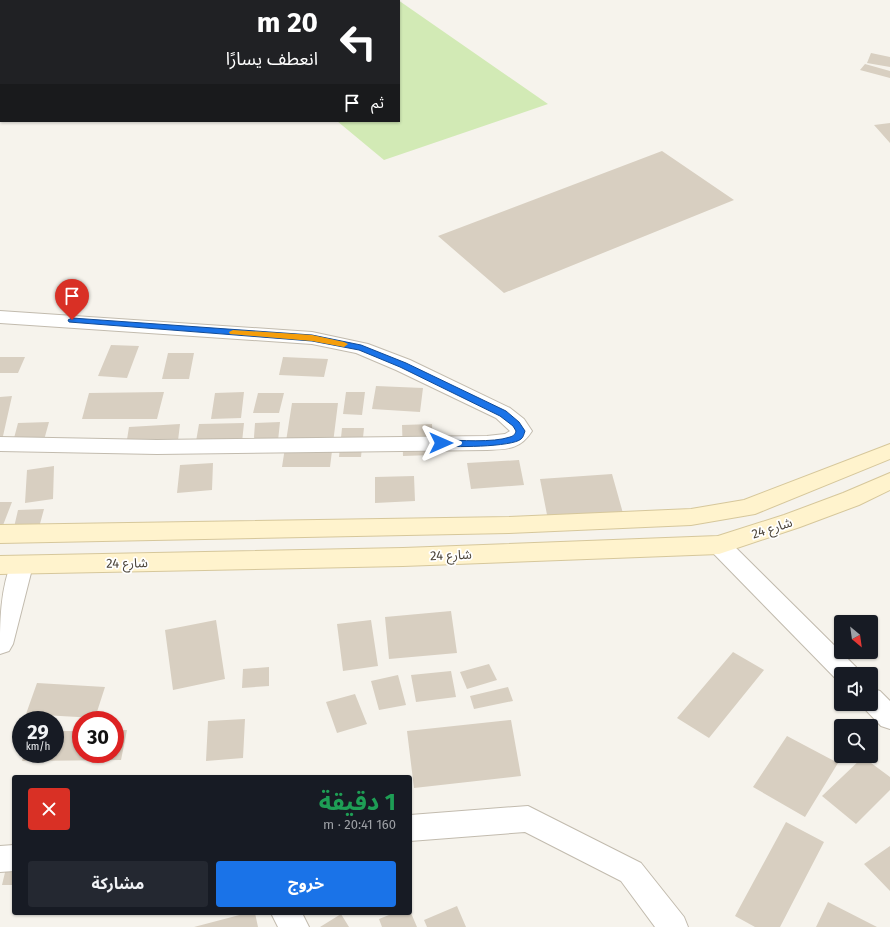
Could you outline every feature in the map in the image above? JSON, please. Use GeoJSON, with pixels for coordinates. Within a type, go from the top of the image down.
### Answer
{"type":"FeatureCollection","features":[{"type":"Feature","properties":{"kind":"street"},"geometry":{"type":"LineString","coordinates":[[0,316],[312,338],[361,348],[403,365],[503,414],[516,424],[521,431],[518,437],[511,441],[487,443],[157,447],[0,444]]}},
{"type":"Feature","properties":{"kind":"street","name":"شارع 24"},"geometry":{"type":"LineString","coordinates":[[0,534],[509,525],[691,518],[747,508],[890,451]]}},
{"type":"Feature","properties":{"kind":"street","name":"شارع 24"},"geometry":{"type":"LineString","coordinates":[[11,565],[403,557],[719,545],[850,500],[890,481]]}},
{"type":"Feature","properties":{"kind":"street"},"geometry":{"type":"LineString","coordinates":[[719,545],[840,667]]}},
{"type":"Feature","properties":{"kind":"street"},"geometry":{"type":"LineString","coordinates":[[0,644],[11,565]]}},
{"type":"Feature","properties":{"kind":"street"},"geometry":{"type":"LineString","coordinates":[[878,706],[890,718]]}},
{"type":"Feature","properties":{"kind":"street"},"geometry":{"type":"LineString","coordinates":[[412,828],[528,819],[631,872],[673,927]]}},
{"type":"Feature","properties":{"kind":"street"},"geometry":{"type":"LineString","coordinates":[[0,859],[12,858]]}},
{"type":"Feature","properties":{"kind":"street"},"geometry":{"type":"LineString","coordinates":[[287,915],[294,927]]}},
{"type":"Feature","properties":{"kind":"green space"},"geometry":{"type":"Polygon","coordinates":[[[400,1],[548,104],[384,160],[338,122],[400,122],[400,1]]]}},
{"type":"Feature","properties":{"kind":"building"},"geometry":{"type":"Polygon","coordinates":[[[871,53],[890,57],[890,67],[867,63],[871,53]]]}},
{"type":"Feature","properties":{"kind":"building"},"geometry":{"type":"Polygon","coordinates":[[[865,64],[890,71],[890,78],[860,70],[865,64]]]}},
{"type":"Feature","properties":{"kind":"building"},"geometry":{"type":"Polygon","coordinates":[[[890,123],[890,143],[874,125],[890,123]]]}},
{"type":"Feature","properties":{"kind":"building"},"geometry":{"type":"Polygon","coordinates":[[[662,151],[734,200],[504,293],[438,236],[662,151]]]}},
{"type":"Feature","properties":{"kind":"building"},"geometry":{"type":"Polygon","coordinates":[[[111,345],[139,346],[127,378],[98,376],[111,345]]]}},
{"type":"Feature","properties":{"kind":"building"},"geometry":{"type":"Polygon","coordinates":[[[168,353],[194,353],[189,379],[162,379],[168,353]]]}},
{"type":"Feature","properties":{"kind":"building"},"geometry":{"type":"Polygon","coordinates":[[[0,357],[25,357],[18,373],[0,373],[0,357]]]}},
{"type":"Feature","properties":{"kind":"building"},"geometry":{"type":"Polygon","coordinates":[[[283,357],[328,359],[324,377],[279,375],[283,357]]]}},
{"type":"Feature","properties":{"kind":"building"},"geometry":{"type":"Polygon","coordinates":[[[376,386],[423,388],[420,412],[372,409],[376,386]]]}},
{"type":"Feature","properties":{"kind":"building"},"geometry":{"type":"Polygon","coordinates":[[[164,392],[157,419],[82,419],[89,393],[164,392]]]}},
{"type":"Feature","properties":{"kind":"building"},"geometry":{"type":"Polygon","coordinates":[[[244,392],[241,418],[211,419],[215,393],[244,392]]]}},
{"type":"Feature","properties":{"kind":"building"},"geometry":{"type":"Polygon","coordinates":[[[346,392],[365,392],[362,415],[343,414],[346,392]]]}},
{"type":"Feature","properties":{"kind":"building"},"geometry":{"type":"Polygon","coordinates":[[[258,393],[284,393],[279,413],[253,413],[258,393]]]}},
{"type":"Feature","properties":{"kind":"building"},"geometry":{"type":"Polygon","coordinates":[[[12,396],[1,445],[0,445],[0,397],[12,396]]]}},
{"type":"Feature","properties":{"kind":"building"},"geometry":{"type":"Polygon","coordinates":[[[292,403],[338,403],[330,467],[282,467],[292,403]]]}},
{"type":"Feature","properties":{"kind":"building"},"geometry":{"type":"Polygon","coordinates":[[[49,422],[44,440],[13,442],[18,423],[49,422]]]}},
{"type":"Feature","properties":{"kind":"building"},"geometry":{"type":"Polygon","coordinates":[[[280,422],[277,450],[253,451],[255,423],[280,422]]]}},
{"type":"Feature","properties":{"kind":"building"},"geometry":{"type":"Polygon","coordinates":[[[244,423],[241,452],[194,453],[199,424],[244,423]]]}},
{"type":"Feature","properties":{"kind":"building"},"geometry":{"type":"Polygon","coordinates":[[[180,424],[177,449],[125,452],[129,427],[180,424]]]}},
{"type":"Feature","properties":{"kind":"building"},"geometry":{"type":"Polygon","coordinates":[[[432,424],[433,455],[403,456],[402,425],[432,424]]]}},
{"type":"Feature","properties":{"kind":"building"},"geometry":{"type":"Polygon","coordinates":[[[342,428],[364,428],[361,457],[339,457],[342,428]]]}},
{"type":"Feature","properties":{"kind":"building"},"geometry":{"type":"Polygon","coordinates":[[[519,460],[524,485],[471,489],[467,463],[519,460]]]}},
{"type":"Feature","properties":{"kind":"building"},"geometry":{"type":"Polygon","coordinates":[[[213,463],[212,490],[177,493],[180,465],[213,463]]]}},
{"type":"Feature","properties":{"kind":"building"},"geometry":{"type":"Polygon","coordinates":[[[54,466],[53,499],[25,503],[27,470],[54,466]]]}},
{"type":"Feature","properties":{"kind":"building"},"geometry":{"type":"Polygon","coordinates":[[[612,474],[626,524],[550,530],[540,479],[612,474]]]}},
{"type":"Feature","properties":{"kind":"building"},"geometry":{"type":"Polygon","coordinates":[[[414,476],[415,501],[375,503],[375,477],[414,476]]]}},
{"type":"Feature","properties":{"kind":"building"},"geometry":{"type":"Polygon","coordinates":[[[0,502],[12,502],[0,533],[0,502]]]}},
{"type":"Feature","properties":{"kind":"building"},"geometry":{"type":"Polygon","coordinates":[[[44,509],[37,535],[12,536],[18,510],[44,509]]]}},
{"type":"Feature","properties":{"kind":"building"},"geometry":{"type":"Polygon","coordinates":[[[451,611],[457,653],[389,659],[385,617],[451,611]]]}},
{"type":"Feature","properties":{"kind":"building"},"geometry":{"type":"Polygon","coordinates":[[[216,620],[225,679],[173,690],[165,630],[216,620]]]}},
{"type":"Feature","properties":{"kind":"building"},"geometry":{"type":"Polygon","coordinates":[[[371,620],[378,666],[343,671],[337,624],[371,620]]]}},
{"type":"Feature","properties":{"kind":"building"},"geometry":{"type":"Polygon","coordinates":[[[733,652],[764,670],[709,738],[677,718],[733,652]]]}},
{"type":"Feature","properties":{"kind":"building"},"geometry":{"type":"Polygon","coordinates":[[[489,664],[497,680],[467,689],[460,672],[489,664]]]}},
{"type":"Feature","properties":{"kind":"building"},"geometry":{"type":"Polygon","coordinates":[[[269,667],[269,686],[242,688],[243,669],[269,667]]]}},
{"type":"Feature","properties":{"kind":"building"},"geometry":{"type":"Polygon","coordinates":[[[451,671],[456,697],[416,702],[411,675],[451,671]]]}},
{"type":"Feature","properties":{"kind":"building"},"geometry":{"type":"Polygon","coordinates":[[[398,675],[406,705],[379,710],[371,681],[398,675]]]}},
{"type":"Feature","properties":{"kind":"building"},"geometry":{"type":"Polygon","coordinates":[[[37,683],[105,687],[97,711],[72,711],[72,717],[64,716],[64,711],[27,711],[37,683]]]}},
{"type":"Feature","properties":{"kind":"building"},"geometry":{"type":"Polygon","coordinates":[[[508,687],[513,701],[474,709],[470,696],[508,687]]]}},
{"type":"Feature","properties":{"kind":"building"},"geometry":{"type":"Polygon","coordinates":[[[355,694],[367,724],[337,733],[326,702],[355,694]]]}},
{"type":"Feature","properties":{"kind":"building"},"geometry":{"type":"Polygon","coordinates":[[[245,719],[243,758],[206,761],[208,721],[245,719]]]}},
{"type":"Feature","properties":{"kind":"building"},"geometry":{"type":"Polygon","coordinates":[[[511,720],[521,776],[414,788],[407,731],[511,720]]]}},
{"type":"Feature","properties":{"kind":"building"},"geometry":{"type":"Polygon","coordinates":[[[124,730],[127,730],[124,745],[124,730]]]}},
{"type":"Feature","properties":{"kind":"building"},"geometry":{"type":"Polygon","coordinates":[[[64,731],[72,731],[72,760],[64,761],[64,731]]]}},
{"type":"Feature","properties":{"kind":"building"},"geometry":{"type":"Polygon","coordinates":[[[787,736],[834,761],[834,763],[838,763],[805,817],[753,787],[787,736]]]}},
{"type":"Feature","properties":{"kind":"building"},"geometry":{"type":"Polygon","coordinates":[[[857,763],[871,763],[890,777],[890,790],[856,824],[822,796],[857,763]]]}},
{"type":"Feature","properties":{"kind":"building"},"geometry":{"type":"Polygon","coordinates":[[[786,822],[824,842],[780,927],[755,927],[735,916],[786,822]]]}},
{"type":"Feature","properties":{"kind":"building"},"geometry":{"type":"Polygon","coordinates":[[[12,843],[12,885],[2,885],[12,843]]]}},
{"type":"Feature","properties":{"kind":"building"},"geometry":{"type":"Polygon","coordinates":[[[890,846],[890,891],[864,864],[890,846]]]}},
{"type":"Feature","properties":{"kind":"building"},"geometry":{"type":"Polygon","coordinates":[[[828,902],[877,927],[816,927],[828,902]]]}},
{"type":"Feature","properties":{"kind":"building"},"geometry":{"type":"Polygon","coordinates":[[[457,906],[466,927],[427,927],[424,920],[457,906]]]}},
{"type":"Feature","properties":{"kind":"building"},"geometry":{"type":"Polygon","coordinates":[[[239,915],[255,915],[258,927],[194,927],[239,915]]]}},
{"type":"Feature","properties":{"kind":"building"},"geometry":{"type":"Polygon","coordinates":[[[342,915],[349,927],[320,927],[342,915]]]}},
{"type":"Feature","properties":{"kind":"building"},"geometry":{"type":"Polygon","coordinates":[[[389,915],[412,915],[417,927],[382,927],[379,919],[389,915]]]}},
{"type":"Feature","properties":{"kind":"slow traffic"},"geometry":{"type":"LineString","coordinates":[[233,332],[312,338],[344,344]]}},
{"type":"Feature","properties":{"kind":"route"},"geometry":{"type":"LineString","coordinates":[[72,320],[312,338],[361,348],[403,365],[503,414],[516,424],[521,431],[518,437],[511,441],[487,443],[441,443]]}}]}
